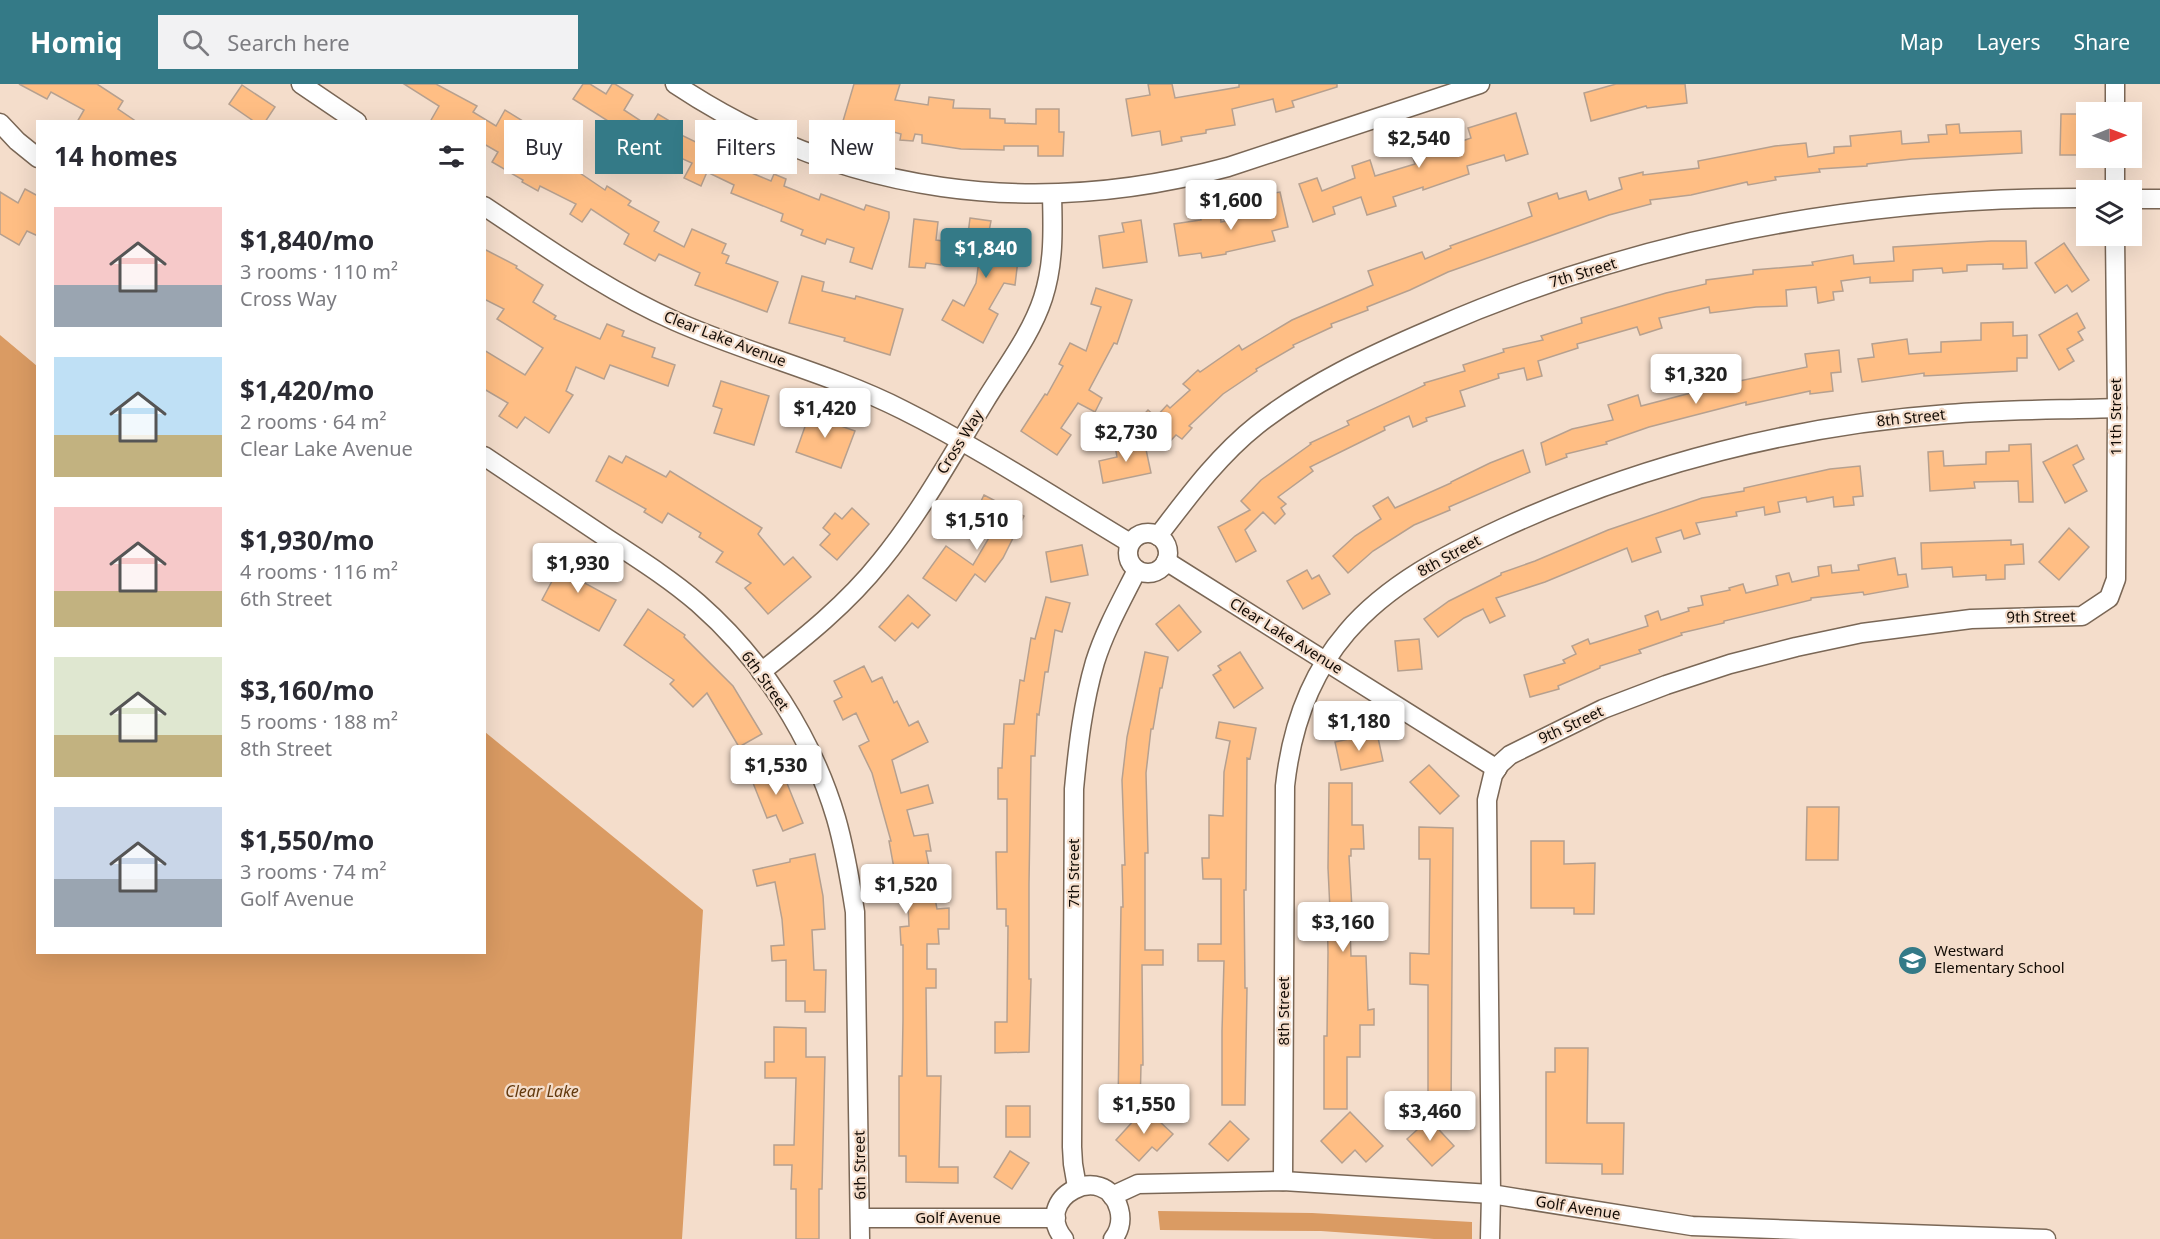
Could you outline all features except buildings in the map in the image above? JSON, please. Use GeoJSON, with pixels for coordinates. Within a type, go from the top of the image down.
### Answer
{"type":"FeatureCollection","features":[{"type":"Feature","properties":{"kind":"street"},"geometry":{"type":"LineString","coordinates":[[301,84],[354,120]]}},
{"type":"Feature","properties":{"kind":"street"},"geometry":{"type":"LineString","coordinates":[[675,84],[700,101],[744,125],[838,164],[937,187],[988,193],[1052,195],[1141,187],[1191,177],[1228,167],[1480,84]]}},
{"type":"Feature","properties":{"kind":"street"},"geometry":{"type":"LineString","coordinates":[[2115,84],[2115,102]]}},
{"type":"Feature","properties":{"kind":"street"},"geometry":{"type":"LineString","coordinates":[[0,123],[36,156]]}},
{"type":"Feature","properties":{"kind":"street","name":"Cross Way"},"geometry":{"type":"LineString","coordinates":[[761,672],[808,635],[846,600],[880,562],[907,526],[1031,325],[1050,273],[1053,246],[1052,195]]}},
{"type":"Feature","properties":{"kind":"street","name":"7th Street"},"geometry":{"type":"LineString","coordinates":[[1158,536],[1200,482],[1235,444],[1258,424],[1323,381],[1389,347],[1451,320],[1535,288],[1667,248],[1744,230],[1821,216],[1899,206],[1978,200],[2076,198]]}},
{"type":"Feature","properties":{"kind":"street"},"geometry":{"type":"LineString","coordinates":[[2142,199],[2160,199]]}},
{"type":"Feature","properties":{"kind":"street","name":"Clear Lake Avenue"},"geometry":{"type":"LineString","coordinates":[[486,207],[582,272],[672,320],[726,343],[842,383],[903,409],[1130,543]]}},
{"type":"Feature","properties":{"kind":"street","name":"11th Street"},"geometry":{"type":"LineString","coordinates":[[2109,598],[2115,579],[2117,408],[2115,246]]}},
{"type":"Feature","properties":{"kind":"street","name":"8th Street"},"geometry":{"type":"LineString","coordinates":[[1283,1181],[1285,786],[1289,754],[1300,715],[1314,682],[1346,633],[1372,607],[1400,585],[1454,550],[1589,492],[1659,469],[1749,445],[1873,422],[2001,410],[2117,408]]}},
{"type":"Feature","properties":{"kind":"street","name":"6th Street"},"geometry":{"type":"LineString","coordinates":[[486,457],[660,573],[698,604],[732,637],[782,701],[819,772],[836,817],[848,864],[855,912],[860,1239]]}},
{"type":"Feature","properties":{"kind":"street"},"geometry":{"type":"LineString","coordinates":[[1146,533],[1158,536],[1167,550],[1166,561],[1154,572],[1137,570],[1129,561],[1130,543],[1139,535],[1146,533]]}},
{"type":"Feature","properties":{"kind":"street","name":"Clear Lake Avenue"},"geometry":{"type":"LineString","coordinates":[[1166,561],[1497,769]]}},
{"type":"Feature","properties":{"kind":"street","name":"7th Street"},"geometry":{"type":"LineString","coordinates":[[1077,1187],[1072,1147],[1074,789],[1084,707],[1096,660],[1137,570]]}},
{"type":"Feature","properties":{"kind":"street","name":"9th Street"},"geometry":{"type":"LineString","coordinates":[[1497,769],[1510,755],[1593,714],[1666,685],[1730,664],[1796,646],[1903,627],[1971,619],[2082,616],[2109,598]]}},
{"type":"Feature","properties":{"kind":"street"},"geometry":{"type":"LineString","coordinates":[[1490,1239],[1487,800],[1497,769]]}},
{"type":"Feature","properties":{"kind":"street","name":"Golf Avenue"},"geometry":{"type":"LineString","coordinates":[[1113,1196],[1138,1184],[1283,1181],[1491,1194],[1692,1226],[2046,1239]]}},
{"type":"Feature","properties":{"kind":"street"},"geometry":{"type":"LineString","coordinates":[[1064,1239],[1057,1227],[1056,1218],[1062,1199],[1077,1187],[1096,1186],[1113,1196],[1118,1204],[1121,1214],[1117,1237]]}},
{"type":"Feature","properties":{"kind":"street","name":"Golf Avenue"},"geometry":{"type":"LineString","coordinates":[[861,1218],[1056,1218]]}},
{"type":"Feature","properties":{"kind":"water","name":"Clear Lake"},"geometry":{"type":"Polygon","coordinates":[[[0,335],[36,365],[36,954],[486,954],[486,733],[703,910],[682,1239],[0,1239],[0,335]]]}},
{"type":"Feature","properties":{"kind":"water"},"geometry":{"type":"Polygon","coordinates":[[[1158,1211],[1312,1213],[1472,1222],[1472,1239],[1434,1239],[1321,1231],[1160,1230],[1158,1211]]]}},
{"type":"Feature","properties":{"kind":"place","name":"Westward Elementary School"},"geometry":{"type":"Point","coordinates":[1913,960]}}]}
